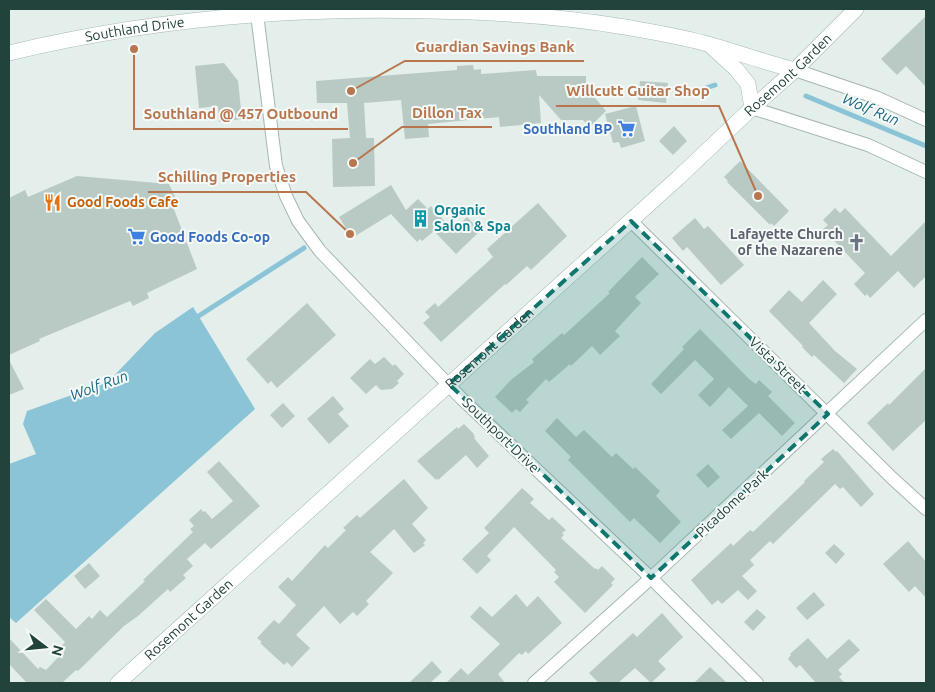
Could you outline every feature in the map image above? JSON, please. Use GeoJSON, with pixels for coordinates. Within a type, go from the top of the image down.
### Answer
{"type":"FeatureCollection","features":[{"type":"Feature","properties":{"kind":"main road","name":"Southland Drive"},"geometry":{"type":"LineString","coordinates":[[9,53],[116,32],[257,14],[373,9],[563,13],[709,44],[766,63],[796,70]]}},
{"type":"Feature","properties":{"kind":"main road","name":"Rosemont Garden"},"geometry":{"type":"LineString","coordinates":[[118,683],[796,70],[856,9]]}},
{"type":"Feature","properties":{"kind":"main road"},"geometry":{"type":"LineString","coordinates":[[709,44],[736,69],[748,84],[752,108]]}},
{"type":"Feature","properties":{"kind":"street","name":"Southport Drive"},"geometry":{"type":"LineString","coordinates":[[257,14],[276,166],[286,196],[298,221],[320,251],[449,384],[651,578],[757,683]]}},
{"type":"Feature","properties":{"kind":"street"},"geometry":{"type":"LineString","coordinates":[[796,70],[878,98],[926,120]]}},
{"type":"Feature","properties":{"kind":"street"},"geometry":{"type":"LineString","coordinates":[[752,108],[868,145],[926,172]]}},
{"type":"Feature","properties":{"kind":"street","name":"Vista Street"},"geometry":{"type":"LineString","coordinates":[[630,221],[926,509]]}},
{"type":"Feature","properties":{"kind":"street","name":"Picadome Park"},"geometry":{"type":"LineString","coordinates":[[534,683],[651,578],[828,414],[926,320]]}},
{"type":"Feature","properties":{"kind":"highlighted area"},"geometry":{"type":"Polygon","coordinates":[[[631,221],[828,414],[651,578],[449,384],[631,221]]]}},
{"type":"Feature","properties":{"kind":"water"},"geometry":{"type":"Polygon","coordinates":[[[193,307],[255,409],[16,623],[9,617],[9,464],[36,454],[23,424],[27,411],[108,382],[155,333],[193,307]]]}},
{"type":"Feature","properties":{"kind":"building"},"geometry":{"type":"Polygon","coordinates":[[[926,16],[926,87],[906,66],[897,75],[881,59],[926,16]]]}},
{"type":"Feature","properties":{"kind":"building"},"geometry":{"type":"Polygon","coordinates":[[[224,63],[238,81],[242,119],[219,122],[218,106],[199,108],[195,66],[224,63]]]}},
{"type":"Feature","properties":{"kind":"building"},"geometry":{"type":"Polygon","coordinates":[[[473,65],[474,70],[481,69],[481,74],[536,70],[537,76],[586,76],[586,87],[606,111],[590,127],[583,120],[561,120],[539,95],[541,123],[500,127],[499,117],[428,124],[429,137],[405,139],[401,100],[364,103],[366,138],[374,138],[375,186],[333,187],[332,139],[350,138],[347,103],[317,103],[316,81],[457,70],[457,66],[473,65]]]}},
{"type":"Feature","properties":{"kind":"building"},"geometry":{"type":"Polygon","coordinates":[[[640,81],[668,83],[666,103],[638,100],[640,81]]]}},
{"type":"Feature","properties":{"kind":"building","name":"Southland BP"},"geometry":{"type":"Polygon","coordinates":[[[636,106],[645,141],[621,148],[619,142],[613,143],[605,114],[636,106]]]}},
{"type":"Feature","properties":{"kind":"building"},"geometry":{"type":"Polygon","coordinates":[[[674,126],[687,141],[673,155],[659,141],[674,126]]]}},
{"type":"Feature","properties":{"kind":"building"},"geometry":{"type":"Polygon","coordinates":[[[740,161],[789,211],[774,226],[771,223],[770,225],[724,177],[740,161]]]}},
{"type":"Feature","properties":{"kind":"building"},"geometry":{"type":"Polygon","coordinates":[[[77,176],[169,184],[175,197],[170,199],[197,269],[147,293],[149,298],[133,306],[130,301],[39,339],[40,341],[9,355],[9,198],[25,190],[28,197],[77,176]]]}},
{"type":"Feature","properties":{"kind":"building"},"geometry":{"type":"Polygon","coordinates":[[[391,185],[406,210],[418,199],[428,209],[431,206],[453,231],[467,217],[480,231],[456,254],[434,231],[422,241],[420,239],[417,242],[391,214],[352,238],[339,217],[391,185]]]}},
{"type":"Feature","properties":{"kind":"building"},"geometry":{"type":"Polygon","coordinates":[[[538,203],[567,236],[531,270],[527,266],[505,284],[441,342],[423,323],[430,317],[425,312],[435,303],[438,307],[493,257],[487,249],[538,203]]]}},
{"type":"Feature","properties":{"kind":"building","name":"Lafayette Church of the Nazarene"},"geometry":{"type":"Polygon","coordinates":[[[835,208],[840,213],[845,208],[891,256],[926,221],[926,276],[914,288],[898,271],[870,298],[867,294],[865,296],[854,284],[865,273],[823,229],[828,225],[823,220],[835,208]]]}},
{"type":"Feature","properties":{"kind":"building"},"geometry":{"type":"Polygon","coordinates":[[[695,218],[704,229],[708,226],[744,265],[721,285],[687,247],[683,251],[672,238],[695,218]]]}},
{"type":"Feature","properties":{"kind":"building"},"geometry":{"type":"Polygon","coordinates":[[[642,257],[659,274],[635,297],[641,303],[615,331],[620,336],[600,355],[592,346],[571,366],[570,364],[549,382],[546,379],[526,400],[529,402],[520,412],[516,409],[512,413],[495,397],[512,379],[534,362],[532,359],[562,333],[564,335],[610,293],[608,292],[642,257]]]}},
{"type":"Feature","properties":{"kind":"building"},"geometry":{"type":"Polygon","coordinates":[[[823,280],[837,294],[809,323],[835,351],[857,369],[844,383],[814,355],[812,357],[769,311],[789,290],[802,302],[823,280]]]}},
{"type":"Feature","properties":{"kind":"building"},"geometry":{"type":"Polygon","coordinates":[[[307,303],[336,335],[277,388],[271,381],[268,384],[246,359],[307,303]]]}},
{"type":"Feature","properties":{"kind":"building"},"geometry":{"type":"Polygon","coordinates":[[[700,329],[749,379],[756,384],[759,380],[772,392],[768,396],[795,423],[782,436],[759,413],[731,439],[722,430],[748,406],[729,387],[710,407],[698,395],[714,379],[695,360],[661,394],[651,384],[700,329]]]}},
{"type":"Feature","properties":{"kind":"building"},"geometry":{"type":"Polygon","coordinates":[[[384,357],[393,366],[395,364],[404,374],[397,381],[399,383],[392,389],[381,390],[376,385],[366,394],[350,378],[370,359],[375,364],[384,357]]]}},
{"type":"Feature","properties":{"kind":"building"},"geometry":{"type":"Polygon","coordinates":[[[9,360],[24,389],[9,395],[9,360]]]}},
{"type":"Feature","properties":{"kind":"building"},"geometry":{"type":"Polygon","coordinates":[[[926,368],[926,420],[893,451],[867,423],[888,403],[889,405],[926,368]]]}},
{"type":"Feature","properties":{"kind":"building"},"geometry":{"type":"Polygon","coordinates":[[[333,396],[344,409],[338,414],[349,426],[329,444],[307,419],[333,396]]]}},
{"type":"Feature","properties":{"kind":"building"},"geometry":{"type":"Polygon","coordinates":[[[283,403],[295,416],[282,428],[270,415],[283,403]]]}},
{"type":"Feature","properties":{"kind":"building"},"geometry":{"type":"Polygon","coordinates":[[[557,418],[576,437],[584,430],[612,457],[616,453],[633,469],[635,467],[660,491],[656,496],[681,522],[660,543],[634,518],[630,522],[568,460],[571,457],[545,431],[557,418]]]}},
{"type":"Feature","properties":{"kind":"building"},"geometry":{"type":"Polygon","coordinates":[[[464,424],[473,433],[474,438],[489,456],[477,468],[466,455],[436,480],[417,461],[457,427],[458,429],[464,424]]]}},
{"type":"Feature","properties":{"kind":"building"},"geometry":{"type":"Polygon","coordinates":[[[833,449],[837,451],[874,494],[861,507],[843,487],[840,489],[835,484],[773,544],[770,541],[750,560],[754,565],[742,576],[757,591],[748,600],[738,590],[722,604],[718,600],[712,605],[691,580],[731,543],[733,546],[750,530],[753,532],[805,482],[824,462],[821,459],[833,449]]]}},
{"type":"Feature","properties":{"kind":"building"},"geometry":{"type":"Polygon","coordinates":[[[219,461],[260,506],[211,549],[205,543],[187,559],[193,566],[183,575],[186,578],[170,592],[168,589],[124,626],[78,671],[76,670],[62,683],[24,683],[26,682],[9,664],[9,638],[38,669],[40,667],[46,670],[65,650],[61,647],[65,642],[34,610],[46,599],[76,629],[89,616],[92,619],[100,610],[107,617],[193,532],[190,529],[194,526],[189,520],[201,509],[212,519],[233,501],[207,472],[219,461]]]}},
{"type":"Feature","properties":{"kind":"building"},"geometry":{"type":"Polygon","coordinates":[[[708,464],[720,477],[708,488],[696,475],[708,464]]]}},
{"type":"Feature","properties":{"kind":"building"},"geometry":{"type":"Polygon","coordinates":[[[404,479],[428,508],[412,524],[426,540],[423,543],[425,545],[414,553],[394,529],[370,552],[393,573],[366,601],[369,604],[357,616],[353,612],[340,624],[324,606],[296,635],[310,648],[292,667],[287,662],[284,665],[257,638],[274,620],[279,624],[296,605],[278,587],[288,577],[292,581],[325,545],[328,548],[346,530],[343,528],[357,515],[360,518],[404,479]]]}},
{"type":"Feature","properties":{"kind":"building"},"geometry":{"type":"Polygon","coordinates":[[[522,488],[534,499],[530,503],[549,520],[552,517],[566,530],[562,533],[564,535],[561,538],[595,569],[598,570],[602,566],[615,579],[611,583],[613,585],[585,613],[554,582],[559,577],[554,572],[556,570],[514,527],[487,556],[491,560],[477,574],[462,559],[489,533],[484,528],[522,488]]]}},
{"type":"Feature","properties":{"kind":"building"},"geometry":{"type":"Polygon","coordinates":[[[908,541],[926,562],[926,598],[915,586],[909,592],[883,564],[908,541]]]}},
{"type":"Feature","properties":{"kind":"building"},"geometry":{"type":"Polygon","coordinates":[[[834,544],[845,554],[836,564],[825,553],[834,544]]]}},
{"type":"Feature","properties":{"kind":"building"},"geometry":{"type":"Polygon","coordinates":[[[89,563],[100,576],[85,589],[74,576],[89,563]]]}},
{"type":"Feature","properties":{"kind":"building"},"geometry":{"type":"Polygon","coordinates":[[[814,592],[825,605],[807,620],[796,608],[814,592]]]}},
{"type":"Feature","properties":{"kind":"building"},"geometry":{"type":"Polygon","coordinates":[[[516,594],[527,607],[538,596],[562,623],[528,654],[526,651],[522,655],[519,653],[498,674],[505,683],[446,683],[461,668],[468,675],[500,644],[470,617],[480,606],[492,617],[516,594]]]}},
{"type":"Feature","properties":{"kind":"building"},"geometry":{"type":"Polygon","coordinates":[[[757,609],[766,617],[753,631],[744,622],[757,609]]]}},
{"type":"Feature","properties":{"kind":"building"},"geometry":{"type":"Polygon","coordinates":[[[662,613],[683,637],[658,661],[666,669],[651,683],[635,668],[618,683],[599,683],[589,673],[633,633],[637,637],[662,613]]]}},
{"type":"Feature","properties":{"kind":"building"},"geometry":{"type":"Polygon","coordinates":[[[808,638],[827,659],[849,639],[860,650],[838,670],[842,674],[839,677],[845,683],[816,683],[800,665],[796,668],[788,659],[790,654],[808,638]]]}},
{"type":"Feature","properties":{"kind":"building"},"geometry":{"type":"Polygon","coordinates":[[[432,661],[442,672],[430,683],[409,683],[432,661]]]}},
{"type":"Feature","properties":{"kind":"building"},"geometry":{"type":"Polygon","coordinates":[[[710,667],[727,683],[694,683],[710,667]]]}},
{"type":"Feature","properties":{"kind":"waterway","name":"Wolf Run"},"geometry":{"type":"LineString","coordinates":[[697,91],[715,85]]}},
{"type":"Feature","properties":{"kind":"waterway","name":"Wolf Run"},"geometry":{"type":"LineString","coordinates":[[806,96],[926,146]]}},
{"type":"Feature","properties":{"kind":"waterway","name":"Wolf Run"},"geometry":{"type":"LineString","coordinates":[[194,319],[304,248]]}},
{"type":"Feature","properties":{"kind":"place","name":"Southland @ 457 Outbound"},"geometry":{"type":"Point","coordinates":[134,49]}},
{"type":"Feature","properties":{"kind":"place","name":"Guardian Savings Bank"},"geometry":{"type":"Point","coordinates":[351,91]}},
{"type":"Feature","properties":{"kind":"place","name":"Southland BP"},"geometry":{"type":"Point","coordinates":[626,129]}},
{"type":"Feature","properties":{"kind":"place","name":"Dillon Tax"},"geometry":{"type":"Point","coordinates":[353,163]}},
{"type":"Feature","properties":{"kind":"place","name":"Willcutt Guitar Shop"},"geometry":{"type":"Point","coordinates":[758,196]}},
{"type":"Feature","properties":{"kind":"place","name":"Good Foods Cafe"},"geometry":{"type":"Point","coordinates":[53,202]}},
{"type":"Feature","properties":{"kind":"place","name":"Organic Salon & Spa"},"geometry":{"type":"Point","coordinates":[420,218]}},
{"type":"Feature","properties":{"kind":"place","name":"Schilling Properties"},"geometry":{"type":"Point","coordinates":[350,234]}},
{"type":"Feature","properties":{"kind":"place","name":"Good Foods Co-op"},"geometry":{"type":"Point","coordinates":[136,237]}},
{"type":"Feature","properties":{"kind":"place","name":"Lafayette Church of the Nazarene"},"geometry":{"type":"Point","coordinates":[857,242]}}]}
